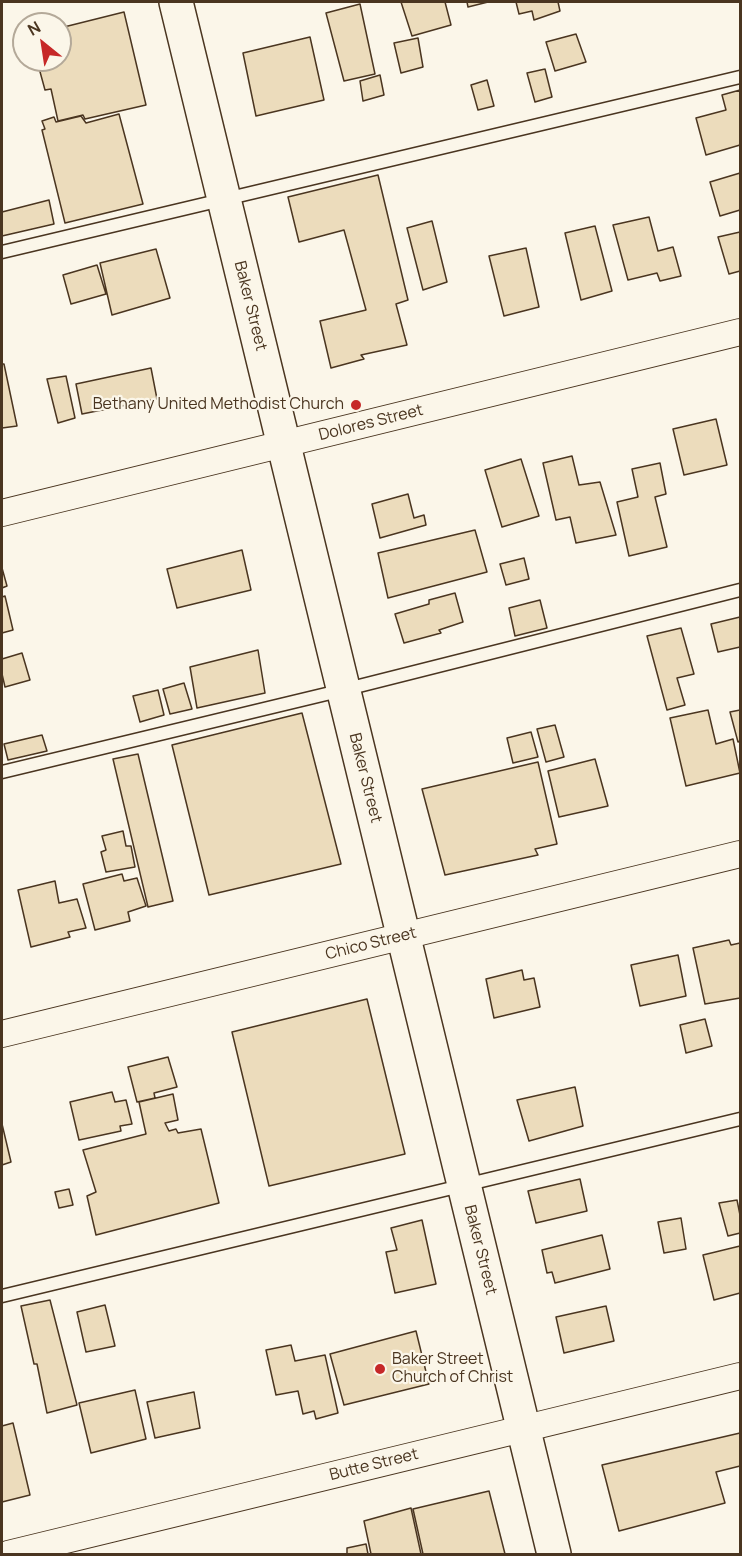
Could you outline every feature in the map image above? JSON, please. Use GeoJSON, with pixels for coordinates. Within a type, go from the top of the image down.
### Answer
{"type":"FeatureCollection","features":[{"type":"Feature","properties":{"kind":"street","name":"Baker Street"},"geometry":{"type":"LineString","coordinates":[[176,2],[554,1554]]}},
{"type":"Feature","properties":{"kind":"street","name":"Dolores Street"},"geometry":{"type":"LineString","coordinates":[[2,513],[741,333]]}},
{"type":"Feature","properties":{"kind":"street","name":"Chico Street"},"geometry":{"type":"LineString","coordinates":[[2,1034],[741,854]]}},
{"type":"Feature","properties":{"kind":"street","name":"Butte Street"},"geometry":{"type":"LineString","coordinates":[[8,1554],[741,1376]]}},
{"type":"Feature","properties":{"kind":"lane"},"geometry":{"type":"LineString","coordinates":[[2,252],[741,77]]}},
{"type":"Feature","properties":{"kind":"lane"},"geometry":{"type":"LineString","coordinates":[[2,772],[344,690],[741,590]]}},
{"type":"Feature","properties":{"kind":"lane"},"geometry":{"type":"LineString","coordinates":[[2,1296],[465,1187],[741,1119]]}},
{"type":"Feature","properties":{"kind":"building"},"geometry":{"type":"Polygon","coordinates":[[[401,2],[445,2],[451,25],[412,36],[401,2]]]}},
{"type":"Feature","properties":{"kind":"building"},"geometry":{"type":"Polygon","coordinates":[[[467,2],[488,2],[468,7],[467,2]]]}},
{"type":"Feature","properties":{"kind":"building"},"geometry":{"type":"Polygon","coordinates":[[[516,2],[558,2],[560,11],[534,20],[532,11],[519,14],[516,2]]]}},
{"type":"Feature","properties":{"kind":"building"},"geometry":{"type":"Polygon","coordinates":[[[360,4],[375,74],[344,81],[326,13],[360,4]]]}},
{"type":"Feature","properties":{"kind":"building"},"geometry":{"type":"Polygon","coordinates":[[[124,12],[146,105],[85,119],[83,115],[58,121],[51,89],[45,90],[40,72],[72,72],[72,25],[124,12]]]}},
{"type":"Feature","properties":{"kind":"building"},"geometry":{"type":"Polygon","coordinates":[[[576,34],[586,62],[555,71],[546,42],[576,34]]]}},
{"type":"Feature","properties":{"kind":"building"},"geometry":{"type":"Polygon","coordinates":[[[310,37],[324,100],[256,116],[243,53],[310,37]]]}},
{"type":"Feature","properties":{"kind":"building"},"geometry":{"type":"Polygon","coordinates":[[[418,38],[423,67],[401,73],[394,43],[418,38]]]}},
{"type":"Feature","properties":{"kind":"building"},"geometry":{"type":"Polygon","coordinates":[[[545,69],[552,97],[535,102],[527,73],[545,69]]]}},
{"type":"Feature","properties":{"kind":"building"},"geometry":{"type":"Polygon","coordinates":[[[380,75],[384,95],[363,101],[360,81],[380,75]]]}},
{"type":"Feature","properties":{"kind":"building"},"geometry":{"type":"Polygon","coordinates":[[[487,80],[494,106],[478,110],[471,85],[487,80]]]}},
{"type":"Feature","properties":{"kind":"building"},"geometry":{"type":"Polygon","coordinates":[[[740,90],[740,145],[706,155],[696,118],[726,110],[722,95],[740,90]]]}},
{"type":"Feature","properties":{"kind":"building"},"geometry":{"type":"Polygon","coordinates":[[[119,114],[143,204],[65,223],[42,130],[45,129],[42,121],[54,117],[56,122],[81,116],[86,123],[119,114]]]}},
{"type":"Feature","properties":{"kind":"building"},"geometry":{"type":"Polygon","coordinates":[[[740,173],[740,210],[720,216],[710,182],[740,173]]]}},
{"type":"Feature","properties":{"kind":"building"},"geometry":{"type":"Polygon","coordinates":[[[378,175],[408,300],[396,304],[407,345],[361,355],[364,359],[331,368],[320,321],[366,310],[344,230],[299,242],[288,197],[378,175]]]}},
{"type":"Feature","properties":{"kind":"building"},"geometry":{"type":"Polygon","coordinates":[[[49,200],[54,224],[2,236],[2,212],[49,200]]]}},
{"type":"Feature","properties":{"kind":"building"},"geometry":{"type":"Polygon","coordinates":[[[649,217],[658,251],[673,247],[681,276],[660,281],[657,273],[628,280],[613,225],[649,217]]]}},
{"type":"Feature","properties":{"kind":"building"},"geometry":{"type":"Polygon","coordinates":[[[432,221],[447,282],[423,290],[407,228],[432,221]]]}},
{"type":"Feature","properties":{"kind":"building"},"geometry":{"type":"Polygon","coordinates":[[[595,226],[612,291],[581,300],[565,233],[595,226]]]}},
{"type":"Feature","properties":{"kind":"building"},"geometry":{"type":"Polygon","coordinates":[[[740,232],[740,271],[729,274],[718,237],[740,232]]]}},
{"type":"Feature","properties":{"kind":"building"},"geometry":{"type":"Polygon","coordinates":[[[526,248],[539,307],[504,316],[489,256],[526,248]]]}},
{"type":"Feature","properties":{"kind":"building"},"geometry":{"type":"Polygon","coordinates":[[[156,249],[170,298],[112,315],[100,263],[156,249]]]}},
{"type":"Feature","properties":{"kind":"building"},"geometry":{"type":"Polygon","coordinates":[[[97,265],[106,294],[71,304],[63,275],[97,265]]]}},
{"type":"Feature","properties":{"kind":"building"},"geometry":{"type":"Polygon","coordinates":[[[2,364],[4,364],[17,426],[2,428],[2,364]]]}},
{"type":"Feature","properties":{"kind":"building"},"geometry":{"type":"Polygon","coordinates":[[[151,368],[157,399],[82,414],[76,384],[151,368]]]}},
{"type":"Feature","properties":{"kind":"building"},"geometry":{"type":"Polygon","coordinates":[[[66,376],[75,418],[58,423],[47,379],[66,376]]]}},
{"type":"Feature","properties":{"kind":"building"},"geometry":{"type":"Polygon","coordinates":[[[716,419],[727,465],[684,475],[673,429],[716,419]]]}},
{"type":"Feature","properties":{"kind":"building"},"geometry":{"type":"Polygon","coordinates":[[[572,456],[579,485],[600,482],[616,535],[576,543],[570,517],[556,520],[543,463],[572,456]]]}},
{"type":"Feature","properties":{"kind":"building"},"geometry":{"type":"Polygon","coordinates":[[[521,459],[539,516],[502,527],[485,470],[521,459]]]}},
{"type":"Feature","properties":{"kind":"building"},"geometry":{"type":"Polygon","coordinates":[[[660,463],[666,494],[655,497],[667,547],[629,556],[617,502],[638,497],[632,469],[660,463]]]}},
{"type":"Feature","properties":{"kind":"building"},"geometry":{"type":"Polygon","coordinates":[[[408,494],[414,518],[424,515],[426,525],[380,538],[372,504],[408,494]]]}},
{"type":"Feature","properties":{"kind":"building"},"geometry":{"type":"Polygon","coordinates":[[[475,530],[487,572],[388,598],[378,553],[475,530]]]}},
{"type":"Feature","properties":{"kind":"building"},"geometry":{"type":"Polygon","coordinates":[[[242,550],[251,590],[177,608],[167,569],[242,550]]]}},
{"type":"Feature","properties":{"kind":"building"},"geometry":{"type":"Polygon","coordinates":[[[524,558],[529,579],[506,585],[500,564],[524,558]]]}},
{"type":"Feature","properties":{"kind":"building"},"geometry":{"type":"Polygon","coordinates":[[[2,568],[7,586],[2,588],[2,568]]]}},
{"type":"Feature","properties":{"kind":"building"},"geometry":{"type":"Polygon","coordinates":[[[455,593],[463,622],[439,630],[441,633],[404,643],[395,614],[429,604],[429,600],[455,593]]]}},
{"type":"Feature","properties":{"kind":"building"},"geometry":{"type":"Polygon","coordinates":[[[5,596],[13,630],[2,633],[2,597],[5,596]]]}},
{"type":"Feature","properties":{"kind":"building"},"geometry":{"type":"Polygon","coordinates":[[[540,600],[547,628],[515,636],[509,608],[540,600]]]}},
{"type":"Feature","properties":{"kind":"building"},"geometry":{"type":"Polygon","coordinates":[[[740,617],[740,647],[718,652],[711,624],[740,617]]]}},
{"type":"Feature","properties":{"kind":"building"},"geometry":{"type":"Polygon","coordinates":[[[681,628],[694,674],[677,678],[685,705],[667,710],[647,636],[681,628]]]}},
{"type":"Feature","properties":{"kind":"building"},"geometry":{"type":"Polygon","coordinates":[[[258,650],[265,693],[197,708],[190,667],[258,650]]]}},
{"type":"Feature","properties":{"kind":"building"},"geometry":{"type":"Polygon","coordinates":[[[22,653],[30,680],[5,687],[2,659],[22,653]]]}},
{"type":"Feature","properties":{"kind":"building"},"geometry":{"type":"Polygon","coordinates":[[[184,683],[192,709],[170,714],[163,689],[184,683]]]}},
{"type":"Feature","properties":{"kind":"building"},"geometry":{"type":"Polygon","coordinates":[[[158,690],[164,715],[140,722],[133,696],[158,690]]]}},
{"type":"Feature","properties":{"kind":"building"},"geometry":{"type":"Polygon","coordinates":[[[708,710],[716,744],[733,739],[740,773],[686,786],[670,718],[708,710]]]}},
{"type":"Feature","properties":{"kind":"building"},"geometry":{"type":"Polygon","coordinates":[[[740,710],[740,741],[738,742],[730,712],[740,710]]]}},
{"type":"Feature","properties":{"kind":"building"},"geometry":{"type":"Polygon","coordinates":[[[302,713],[341,864],[209,895],[172,745],[302,713]]]}},
{"type":"Feature","properties":{"kind":"building"},"geometry":{"type":"Polygon","coordinates":[[[555,725],[564,757],[546,762],[537,729],[555,725]]]}},
{"type":"Feature","properties":{"kind":"building"},"geometry":{"type":"Polygon","coordinates":[[[531,732],[538,757],[513,763],[507,738],[531,732]]]}},
{"type":"Feature","properties":{"kind":"building"},"geometry":{"type":"Polygon","coordinates":[[[42,735],[47,751],[8,760],[4,744],[42,735]]]}},
{"type":"Feature","properties":{"kind":"building"},"geometry":{"type":"Polygon","coordinates":[[[138,754],[173,901],[148,907],[113,759],[138,754]]]}},
{"type":"Feature","properties":{"kind":"building"},"geometry":{"type":"Polygon","coordinates":[[[595,759],[608,806],[559,817],[548,771],[595,759]]]}},
{"type":"Feature","properties":{"kind":"building"},"geometry":{"type":"Polygon","coordinates":[[[538,762],[557,844],[535,849],[538,855],[445,875],[422,789],[538,762]]]}},
{"type":"Feature","properties":{"kind":"building"},"geometry":{"type":"Polygon","coordinates":[[[123,831],[126,846],[131,846],[135,867],[106,872],[101,852],[106,850],[102,836],[123,831]]]}},
{"type":"Feature","properties":{"kind":"building"},"geometry":{"type":"Polygon","coordinates":[[[122,874],[124,881],[137,878],[146,906],[128,912],[130,921],[95,930],[83,884],[122,874]]]}},
{"type":"Feature","properties":{"kind":"building"},"geometry":{"type":"Polygon","coordinates":[[[55,881],[59,903],[77,899],[86,928],[68,932],[70,937],[31,947],[18,890],[55,881]]]}},
{"type":"Feature","properties":{"kind":"building"},"geometry":{"type":"Polygon","coordinates":[[[729,940],[731,945],[740,943],[740,998],[705,1004],[693,948],[729,940]]]}},
{"type":"Feature","properties":{"kind":"building"},"geometry":{"type":"Polygon","coordinates":[[[678,955],[686,996],[640,1006],[631,965],[678,955]]]}},
{"type":"Feature","properties":{"kind":"building"},"geometry":{"type":"Polygon","coordinates":[[[522,970],[524,980],[534,978],[540,1007],[494,1018],[486,979],[522,970]]]}},
{"type":"Feature","properties":{"kind":"building"},"geometry":{"type":"Polygon","coordinates":[[[367,999],[405,1154],[269,1186],[232,1032],[367,999]]]}},
{"type":"Feature","properties":{"kind":"building"},"geometry":{"type":"Polygon","coordinates":[[[705,1019],[712,1046],[686,1053],[680,1025],[705,1019]]]}},
{"type":"Feature","properties":{"kind":"building"},"geometry":{"type":"Polygon","coordinates":[[[168,1057],[177,1087],[154,1093],[155,1098],[137,1102],[128,1067],[168,1057]]]}},
{"type":"Feature","properties":{"kind":"building"},"geometry":{"type":"Polygon","coordinates":[[[575,1087],[583,1126],[529,1141],[517,1100],[575,1087]]]}},
{"type":"Feature","properties":{"kind":"building"},"geometry":{"type":"Polygon","coordinates":[[[112,1092],[115,1102],[126,1100],[132,1124],[120,1126],[121,1131],[79,1140],[70,1102],[112,1092]]]}},
{"type":"Feature","properties":{"kind":"building"},"geometry":{"type":"Polygon","coordinates":[[[173,1094],[178,1120],[165,1123],[169,1131],[176,1129],[178,1133],[201,1129],[219,1203],[96,1235],[87,1196],[96,1192],[83,1150],[146,1134],[139,1102],[173,1094]]]}},
{"type":"Feature","properties":{"kind":"building"},"geometry":{"type":"Polygon","coordinates":[[[2,1124],[11,1162],[2,1165],[2,1124]]]}},
{"type":"Feature","properties":{"kind":"building"},"geometry":{"type":"Polygon","coordinates":[[[580,1179],[587,1211],[536,1223],[528,1191],[580,1179]]]}},
{"type":"Feature","properties":{"kind":"building"},"geometry":{"type":"Polygon","coordinates":[[[69,1189],[73,1205],[59,1208],[55,1192],[69,1189]]]}},
{"type":"Feature","properties":{"kind":"building"},"geometry":{"type":"Polygon","coordinates":[[[737,1200],[740,1233],[728,1236],[719,1203],[737,1200]]]}},
{"type":"Feature","properties":{"kind":"building"},"geometry":{"type":"Polygon","coordinates":[[[681,1218],[686,1249],[664,1253],[658,1222],[681,1218]]]}},
{"type":"Feature","properties":{"kind":"building"},"geometry":{"type":"Polygon","coordinates":[[[422,1220],[436,1284],[395,1293],[386,1252],[397,1250],[391,1228],[422,1220]]]}},
{"type":"Feature","properties":{"kind":"building"},"geometry":{"type":"Polygon","coordinates":[[[602,1235],[610,1269],[555,1283],[552,1272],[547,1273],[542,1250],[602,1235]]]}},
{"type":"Feature","properties":{"kind":"building"},"geometry":{"type":"Polygon","coordinates":[[[740,1246],[740,1293],[714,1300],[703,1255],[740,1246]]]}},
{"type":"Feature","properties":{"kind":"building"},"geometry":{"type":"Polygon","coordinates":[[[50,1300],[77,1405],[47,1413],[37,1364],[34,1364],[21,1306],[50,1300]]]}},
{"type":"Feature","properties":{"kind":"building"},"geometry":{"type":"Polygon","coordinates":[[[105,1305],[115,1346],[86,1352],[77,1312],[105,1305]]]}},
{"type":"Feature","properties":{"kind":"building"},"geometry":{"type":"Polygon","coordinates":[[[606,1306],[614,1341],[564,1353],[556,1317],[606,1306]]]}},
{"type":"Feature","properties":{"kind":"building","name":"Baker Street Church of Christ"},"geometry":{"type":"Polygon","coordinates":[[[416,1331],[429,1384],[344,1405],[330,1354],[416,1331]]]}},
{"type":"Feature","properties":{"kind":"building"},"geometry":{"type":"Polygon","coordinates":[[[291,1345],[295,1361],[325,1355],[338,1413],[316,1419],[314,1411],[303,1414],[298,1391],[276,1395],[266,1350],[291,1345]]]}},
{"type":"Feature","properties":{"kind":"building"},"geometry":{"type":"Polygon","coordinates":[[[135,1390],[146,1439],[91,1453],[79,1403],[135,1390]]]}},
{"type":"Feature","properties":{"kind":"building"},"geometry":{"type":"Polygon","coordinates":[[[194,1392],[200,1428],[155,1438],[147,1402],[194,1392]]]}},
{"type":"Feature","properties":{"kind":"building"},"geometry":{"type":"Polygon","coordinates":[[[13,1423],[30,1495],[2,1502],[2,1426],[13,1423]]]}},
{"type":"Feature","properties":{"kind":"building"},"geometry":{"type":"Polygon","coordinates":[[[740,1433],[740,1466],[716,1472],[725,1503],[619,1531],[602,1465],[740,1433]]]}},
{"type":"Feature","properties":{"kind":"building"},"geometry":{"type":"Polygon","coordinates":[[[489,1491],[505,1554],[423,1554],[413,1509],[489,1491]]]}},
{"type":"Feature","properties":{"kind":"building"},"geometry":{"type":"Polygon","coordinates":[[[411,1508],[421,1554],[371,1554],[364,1521],[411,1508]]]}},
{"type":"Feature","properties":{"kind":"building"},"geometry":{"type":"Polygon","coordinates":[[[366,1544],[368,1554],[347,1554],[347,1548],[366,1544]]]}},
{"type":"Feature","properties":{"kind":"place","name":"Bethany United Methodist Church"},"geometry":{"type":"Point","coordinates":[356,405]}},
{"type":"Feature","properties":{"kind":"place","name":"Baker Street Church of Christ"},"geometry":{"type":"Point","coordinates":[380,1369]}}]}
